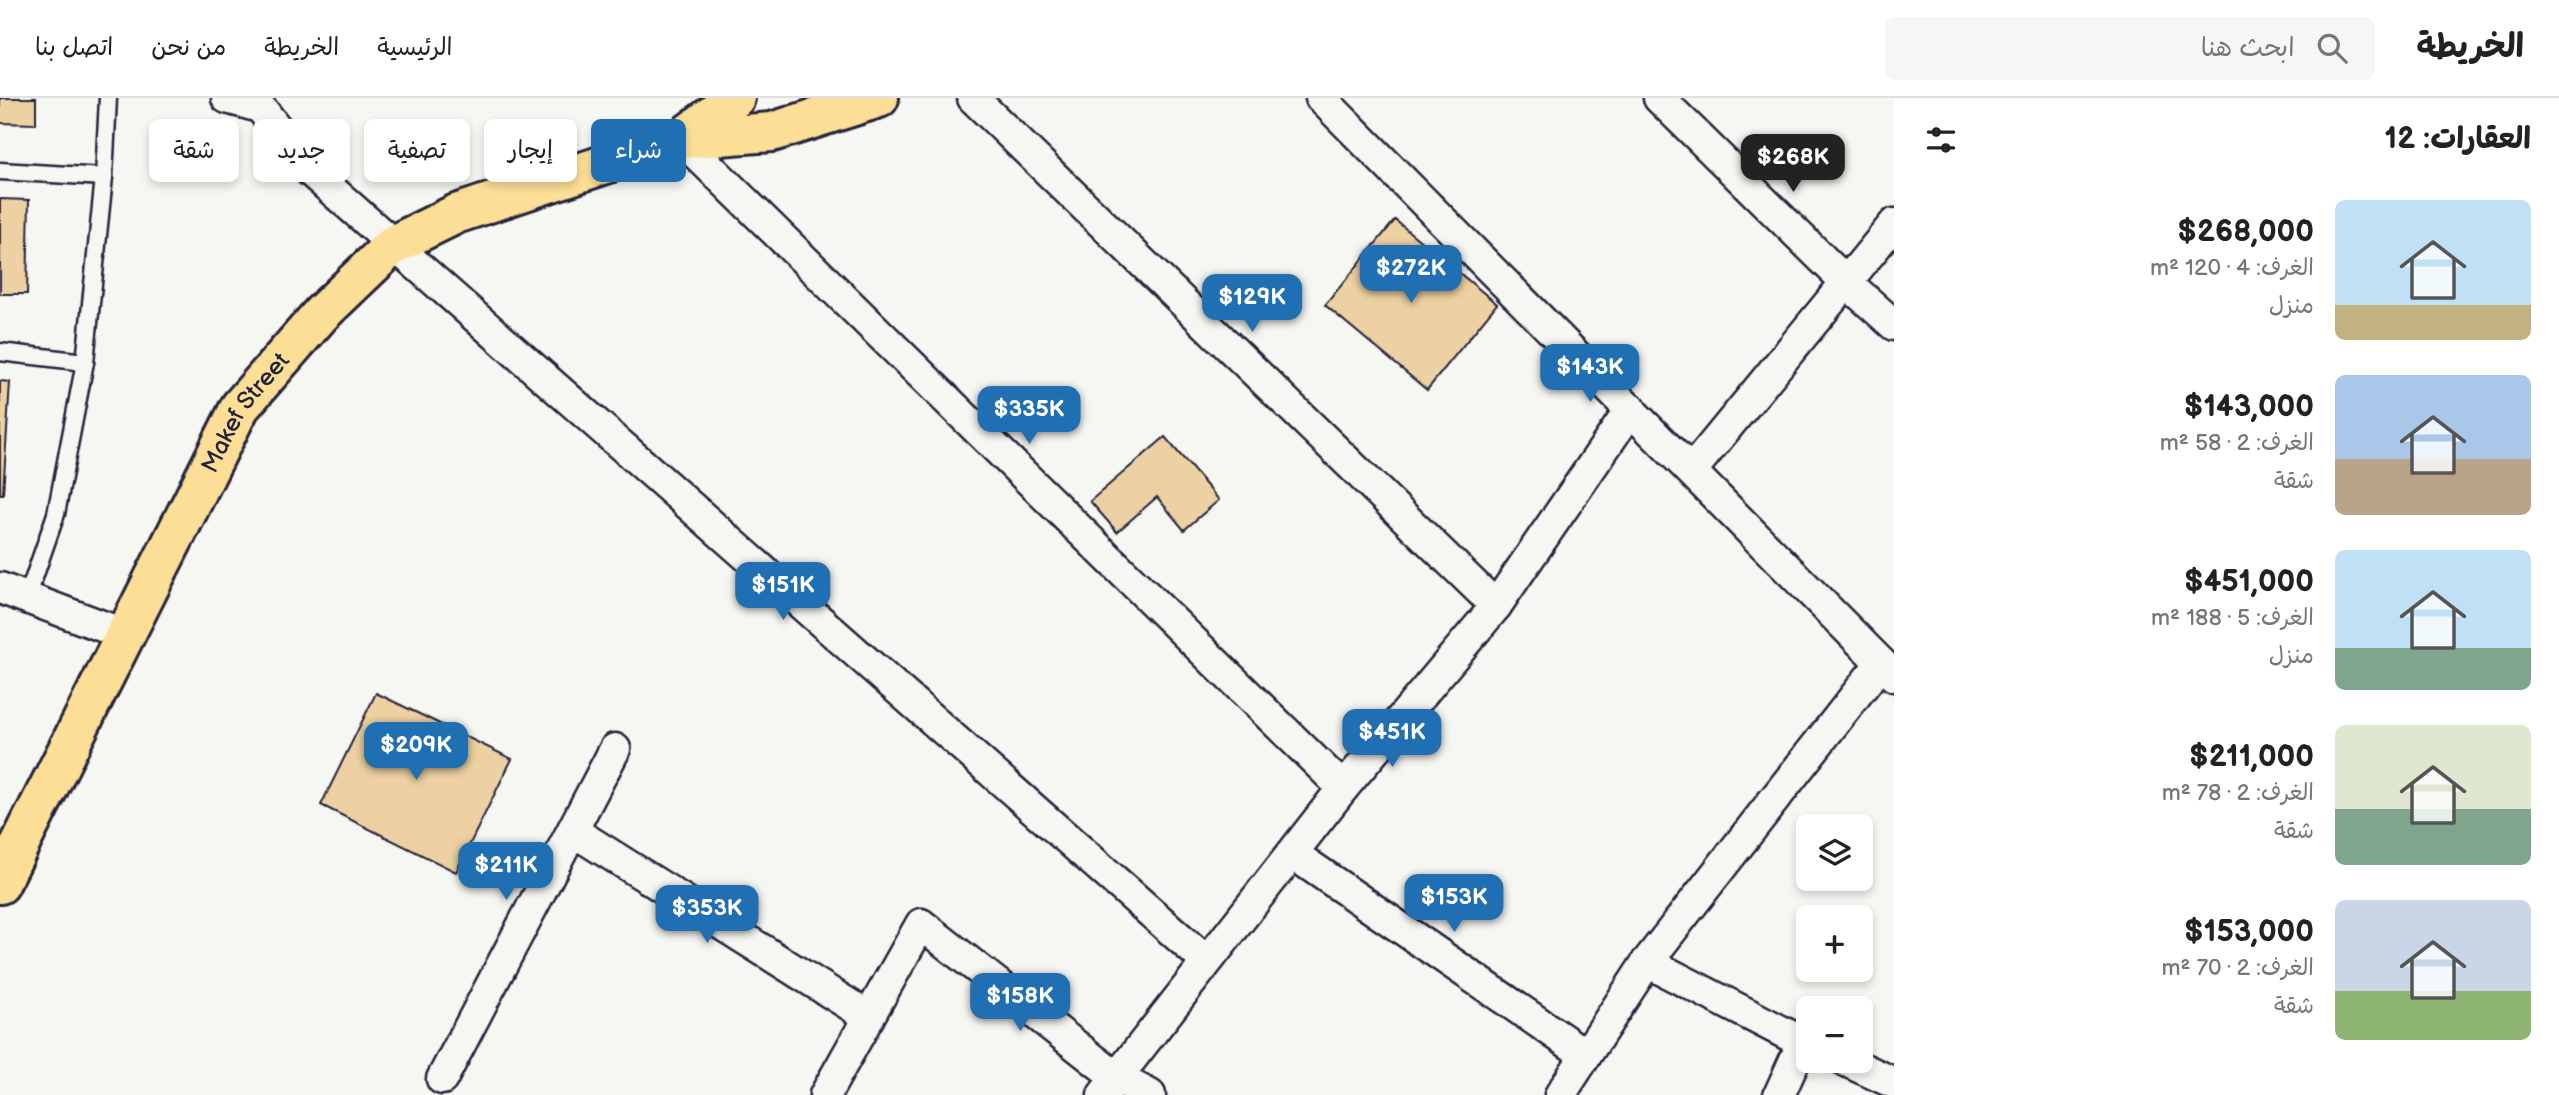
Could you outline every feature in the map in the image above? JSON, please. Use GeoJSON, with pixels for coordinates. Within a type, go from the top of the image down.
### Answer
{"type":"FeatureCollection","features":[{"type":"Feature","properties":{"kind":"main road"},"geometry":{"type":"LineString","coordinates":[[686,135],[735,98]]}},
{"type":"Feature","properties":{"kind":"main road"},"geometry":{"type":"LineString","coordinates":[[686,139],[772,132],[879,98]]}},
{"type":"Feature","properties":{"kind":"main road","name":"Makef Street"},"geometry":{"type":"LineString","coordinates":[[0,884],[240,407],[321,314],[393,245],[456,214],[591,169]]}},
{"type":"Feature","properties":{"kind":"street"},"geometry":{"type":"LineString","coordinates":[[227,98],[267,103],[309,170],[1206,961]]}},
{"type":"Feature","properties":{"kind":"street"},"geometry":{"type":"LineString","coordinates":[[973,98],[1496,606]]}},
{"type":"Feature","properties":{"kind":"street"},"geometry":{"type":"LineString","coordinates":[[1321,98],[1888,669],[1647,962],[1560,1095]]}},
{"type":"Feature","properties":{"kind":"street"},"geometry":{"type":"LineString","coordinates":[[1659,98],[1846,282],[1894,325]]}},
{"type":"Feature","properties":{"kind":"street"},"geometry":{"type":"LineString","coordinates":[[686,144],[1343,788]]}},
{"type":"Feature","properties":{"kind":"street"},"geometry":{"type":"LineString","coordinates":[[1692,470],[1894,224]]}},
{"type":"Feature","properties":{"kind":"street"},"geometry":{"type":"LineString","coordinates":[[1110,1086],[1343,788],[1496,606],[1631,409]]}},
{"type":"Feature","properties":{"kind":"street"},"geometry":{"type":"LineString","coordinates":[[13,593],[126,635]]}},
{"type":"Feature","properties":{"kind":"street"},"geometry":{"type":"LineString","coordinates":[[442,1079],[615,749]]}},
{"type":"Feature","properties":{"kind":"street"},"geometry":{"type":"LineString","coordinates":[[573,831],[869,1017]]}},
{"type":"Feature","properties":{"kind":"street"},"geometry":{"type":"LineString","coordinates":[[1293,854],[1586,1055]]}},
{"type":"Feature","properties":{"kind":"street"},"geometry":{"type":"LineString","coordinates":[[825,1095],[921,924],[1110,1086],[1150,1095]]}},
{"type":"Feature","properties":{"kind":"street"},"geometry":{"type":"LineString","coordinates":[[1647,962],[1796,1039]]}},
{"type":"Feature","properties":{"kind":"street"},"geometry":{"type":"LineString","coordinates":[[1779,1095],[1796,1062]]}},
{"type":"Feature","properties":{"kind":"street"},"geometry":{"type":"LineString","coordinates":[[1872,1073],[1894,1083]]}},
{"type":"Feature","properties":{"kind":"lane"},"geometry":{"type":"LineString","coordinates":[[13,593],[56,514],[85,362],[104,177],[108,98]]}},
{"type":"Feature","properties":{"kind":"lane"},"geometry":{"type":"LineString","coordinates":[[0,171],[104,177]]}},
{"type":"Feature","properties":{"kind":"lane"},"geometry":{"type":"LineString","coordinates":[[0,352],[85,362]]}},
{"type":"Feature","properties":{"kind":"building"},"geometry":{"type":"Polygon","coordinates":[[[0,98],[36,98],[36,124],[0,123],[0,98]]]}},
{"type":"Feature","properties":{"kind":"building"},"geometry":{"type":"Polygon","coordinates":[[[0,199],[29,200],[27,294],[0,294],[0,199]]]}},
{"type":"Feature","properties":{"kind":"building"},"geometry":{"type":"Polygon","coordinates":[[[1395,220],[1497,304],[1427,390],[1325,305],[1395,220]]]}},
{"type":"Feature","properties":{"kind":"building"},"geometry":{"type":"Polygon","coordinates":[[[0,381],[10,382],[3,494],[0,494],[0,381]]]}},
{"type":"Feature","properties":{"kind":"building"},"geometry":{"type":"Polygon","coordinates":[[[1165,437],[1219,500],[1184,530],[1157,497],[1117,532],[1090,501],[1165,437]]]}},
{"type":"Feature","properties":{"kind":"building"},"geometry":{"type":"Polygon","coordinates":[[[376,693],[512,759],[456,872],[321,805],[376,693]]]}}]}
